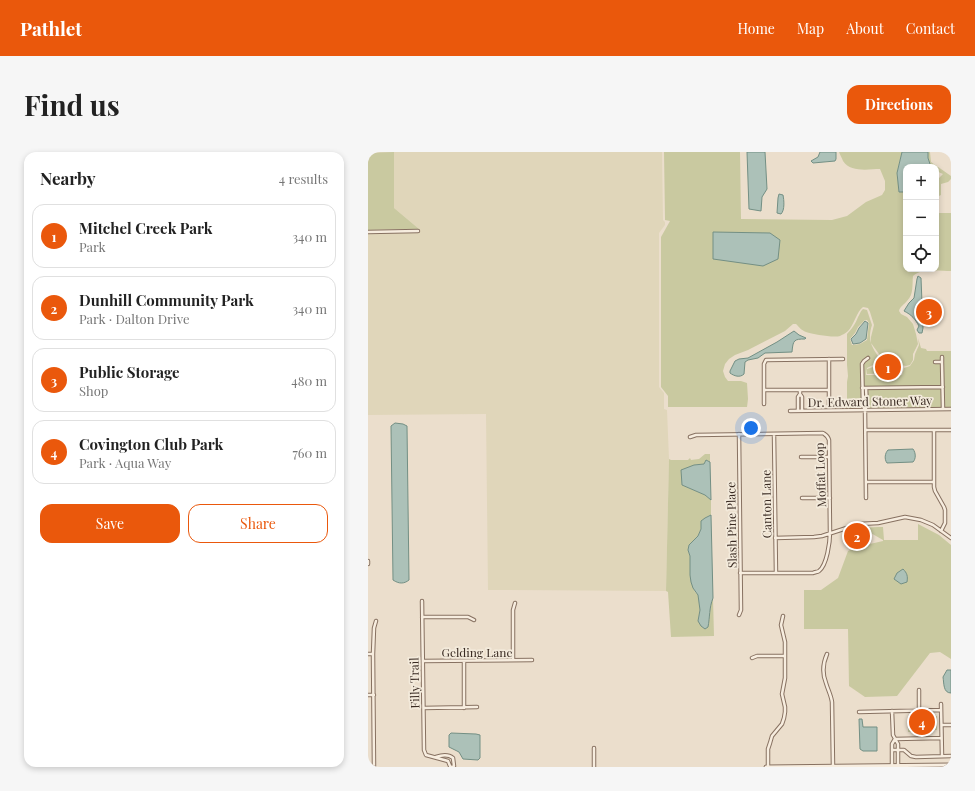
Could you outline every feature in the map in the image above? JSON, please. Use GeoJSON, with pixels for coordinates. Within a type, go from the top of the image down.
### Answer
{"type":"FeatureCollection","features":[{"type":"Feature","properties":{"kind":"street"},"geometry":{"type":"LineString","coordinates":[[368,232],[418,231]]}},
{"type":"Feature","properties":{"kind":"street"},"geometry":{"type":"LineString","coordinates":[[942,357],[943,409]]}},
{"type":"Feature","properties":{"kind":"street"},"geometry":{"type":"LineString","coordinates":[[866,498],[866,430],[865,410],[863,406],[862,364],[868,358]]}},
{"type":"Feature","properties":{"kind":"street"},"geometry":{"type":"LineString","coordinates":[[829,359],[829,405]]}},
{"type":"Feature","properties":{"kind":"street"},"geometry":{"type":"LineString","coordinates":[[764,404],[764,364],[766,360],[844,359]]}},
{"type":"Feature","properties":{"kind":"street"},"geometry":{"type":"LineString","coordinates":[[935,362],[942,362]]}},
{"type":"Feature","properties":{"kind":"street"},"geometry":{"type":"LineString","coordinates":[[862,388],[943,387]]}},
{"type":"Feature","properties":{"kind":"street"},"geometry":{"type":"LineString","coordinates":[[865,410],[867,406],[866,388]]}},
{"type":"Feature","properties":{"kind":"street"},"geometry":{"type":"LineString","coordinates":[[764,390],[829,390]]}},
{"type":"Feature","properties":{"kind":"street"},"geometry":{"type":"LineString","coordinates":[[800,390],[802,411]]}},
{"type":"Feature","properties":{"kind":"street"},"geometry":{"type":"LineString","coordinates":[[798,411],[798,399],[800,394]]}},
{"type":"Feature","properties":{"kind":"street","name":"Dr. Edward Stoner Way"},"geometry":{"type":"LineString","coordinates":[[790,411],[951,409]]}},
{"type":"Feature","properties":{"kind":"street"},"geometry":{"type":"LineString","coordinates":[[866,430],[951,430]]}},
{"type":"Feature","properties":{"kind":"street"},"geometry":{"type":"LineString","coordinates":[[934,430],[935,491],[945,510],[945,523],[941,531]]}},
{"type":"Feature","properties":{"kind":"street","name":"Moffat Loop"},"geometry":{"type":"LineString","coordinates":[[690,437],[696,435],[738,434],[826,434],[829,440],[830,543],[828,553],[821,568],[818,572],[813,573],[740,573]]}},
{"type":"Feature","properties":{"kind":"street","name":"Slash Pine Place"},"geometry":{"type":"LineString","coordinates":[[738,434],[741,610],[739,615]]}},
{"type":"Feature","properties":{"kind":"street","name":"Canton Lane"},"geometry":{"type":"LineString","coordinates":[[774,434],[776,573]]}},
{"type":"Feature","properties":{"kind":"street"},"geometry":{"type":"LineString","coordinates":[[802,457],[829,457]]}},
{"type":"Feature","properties":{"kind":"street"},"geometry":{"type":"LineString","coordinates":[[866,482],[934,482]]}},
{"type":"Feature","properties":{"kind":"street"},"geometry":{"type":"LineString","coordinates":[[802,498],[830,498]]}},
{"type":"Feature","properties":{"kind":"street"},"geometry":{"type":"LineString","coordinates":[[775,538],[814,537],[859,524],[878,523],[905,517],[921,520],[933,525],[951,538]]}},
{"type":"Feature","properties":{"kind":"street","name":"Filly Trail"},"geometry":{"type":"LineString","coordinates":[[422,601],[424,750],[426,755],[436,757]]}},
{"type":"Feature","properties":{"kind":"street"},"geometry":{"type":"LineString","coordinates":[[513,660],[513,610],[515,603]]}},
{"type":"Feature","properties":{"kind":"street"},"geometry":{"type":"LineString","coordinates":[[783,616],[781,625],[785,642],[785,678],[782,694],[785,707],[784,718],[782,724],[772,736],[768,749],[767,767],[951,765]]}},
{"type":"Feature","properties":{"kind":"street"},"geometry":{"type":"LineString","coordinates":[[422,617],[468,617],[474,620]]}},
{"type":"Feature","properties":{"kind":"street"},"geometry":{"type":"LineString","coordinates":[[374,767],[373,654],[374,628],[376,621]]}},
{"type":"Feature","properties":{"kind":"street"},"geometry":{"type":"LineString","coordinates":[[368,654],[373,654]]}},
{"type":"Feature","properties":{"kind":"street"},"geometry":{"type":"LineString","coordinates":[[827,654],[824,662],[824,675],[825,683],[831,697],[833,766]]}},
{"type":"Feature","properties":{"kind":"street"},"geometry":{"type":"LineString","coordinates":[[752,658],[757,656],[785,656]]}},
{"type":"Feature","properties":{"kind":"street","name":"Gelding Lane"},"geometry":{"type":"LineString","coordinates":[[423,661],[532,660]]}},
{"type":"Feature","properties":{"kind":"street"},"geometry":{"type":"LineString","coordinates":[[464,661],[464,708]]}},
{"type":"Feature","properties":{"kind":"street"},"geometry":{"type":"LineString","coordinates":[[919,690],[919,711]]}},
{"type":"Feature","properties":{"kind":"street"},"geometry":{"type":"LineString","coordinates":[[368,696],[374,695]]}},
{"type":"Feature","properties":{"kind":"street"},"geometry":{"type":"LineString","coordinates":[[941,704],[942,756]]}},
{"type":"Feature","properties":{"kind":"street"},"geometry":{"type":"LineString","coordinates":[[424,708],[477,707]]}},
{"type":"Feature","properties":{"kind":"street"},"geometry":{"type":"LineString","coordinates":[[859,712],[941,710]]}},
{"type":"Feature","properties":{"kind":"street"},"geometry":{"type":"LineString","coordinates":[[892,711],[893,735],[898,744],[898,766]]}},
{"type":"Feature","properties":{"kind":"street"},"geometry":{"type":"LineString","coordinates":[[941,725],[951,725]]}},
{"type":"Feature","properties":{"kind":"street"},"geometry":{"type":"LineString","coordinates":[[896,739],[941,738]]}},
{"type":"Feature","properties":{"kind":"street"},"geometry":{"type":"LineString","coordinates":[[892,766],[892,744],[896,739]]}},
{"type":"Feature","properties":{"kind":"street"},"geometry":{"type":"LineString","coordinates":[[594,748],[594,767]]}},
{"type":"Feature","properties":{"kind":"street"},"geometry":{"type":"LineString","coordinates":[[892,750],[904,750],[911,756],[916,757],[951,756]]}},
{"type":"Feature","properties":{"kind":"street"},"geometry":{"type":"LineString","coordinates":[[436,757],[440,755],[453,758]]}},
{"type":"Feature","properties":{"kind":"street"},"geometry":{"type":"LineString","coordinates":[[436,757],[448,761],[452,767]]}},
{"type":"Feature","properties":{"kind":"street"},"geometry":{"type":"LineString","coordinates":[[448,761],[453,758]]}},
{"type":"Feature","properties":{"kind":"street"},"geometry":{"type":"LineString","coordinates":[[452,767],[454,766],[453,758]]}},
{"type":"Feature","properties":{"kind":"shaded area"},"geometry":{"type":"Polygon","coordinates":[[[394,152],[662,152],[663,220],[665,225],[659,233],[659,387],[664,393],[664,409],[667,410],[669,459],[666,591],[488,590],[486,414],[368,415],[368,233],[419,232],[419,229],[394,208],[394,152]]]}},
{"type":"Feature","properties":{"kind":"shaded area"},"geometry":{"type":"Polygon","coordinates":[[[747,152],[765,152],[767,189],[762,197],[761,211],[749,209],[747,152]]]}},
{"type":"Feature","properties":{"kind":"shaded area"},"geometry":{"type":"Polygon","coordinates":[[[820,152],[836,152],[835,161],[813,163],[811,161],[818,157],[820,152]]]}},
{"type":"Feature","properties":{"kind":"shaded area"},"geometry":{"type":"Polygon","coordinates":[[[902,152],[928,152],[930,164],[903,164],[903,192],[899,192],[897,173],[902,152]]]}},
{"type":"Feature","properties":{"kind":"shaded area"},"geometry":{"type":"Polygon","coordinates":[[[779,194],[783,195],[784,200],[784,208],[781,214],[777,213],[779,194]]]}},
{"type":"Feature","properties":{"kind":"shaded area"},"geometry":{"type":"Polygon","coordinates":[[[713,232],[770,233],[780,240],[778,259],[763,266],[713,259],[713,232]]]}},
{"type":"Feature","properties":{"kind":"shaded area"},"geometry":{"type":"Polygon","coordinates":[[[918,276],[921,278],[922,333],[919,333],[917,330],[919,326],[915,319],[904,311],[914,298],[918,276]]]}},
{"type":"Feature","properties":{"kind":"shaded area"},"geometry":{"type":"Polygon","coordinates":[[[865,321],[868,323],[866,339],[860,343],[853,344],[851,339],[865,321]]]}},
{"type":"Feature","properties":{"kind":"shaded area"},"geometry":{"type":"Polygon","coordinates":[[[794,331],[806,338],[795,341],[792,352],[765,353],[758,358],[745,362],[744,374],[741,376],[730,373],[735,361],[748,358],[794,331]]]}},
{"type":"Feature","properties":{"kind":"shaded area"},"geometry":{"type":"Polygon","coordinates":[[[395,423],[407,426],[409,580],[401,583],[393,580],[391,426],[395,423]]]}},
{"type":"Feature","properties":{"kind":"shaded area"},"geometry":{"type":"Polygon","coordinates":[[[913,449],[915,452],[915,459],[913,462],[887,463],[885,460],[888,450],[913,449]]]}},
{"type":"Feature","properties":{"kind":"shaded area"},"geometry":{"type":"Polygon","coordinates":[[[706,460],[710,462],[711,500],[705,495],[682,485],[681,470],[694,465],[704,464],[706,460]]]}},
{"type":"Feature","properties":{"kind":"shaded area"},"geometry":{"type":"Polygon","coordinates":[[[711,515],[713,598],[708,627],[705,629],[698,621],[700,610],[698,595],[691,582],[690,556],[688,550],[689,545],[698,536],[701,529],[701,521],[711,515]]]}},
{"type":"Feature","properties":{"kind":"shaded area"},"geometry":{"type":"Polygon","coordinates":[[[903,569],[907,575],[907,582],[901,584],[894,579],[897,573],[903,569]]]}},
{"type":"Feature","properties":{"kind":"shaded area"},"geometry":{"type":"Polygon","coordinates":[[[947,670],[951,670],[951,693],[948,693],[945,690],[944,685],[943,677],[947,670]]]}},
{"type":"Feature","properties":{"kind":"shaded area"},"geometry":{"type":"Polygon","coordinates":[[[859,719],[862,719],[863,727],[877,727],[877,751],[863,751],[860,749],[859,719]]]}},
{"type":"Feature","properties":{"kind":"shaded area"},"geometry":{"type":"Polygon","coordinates":[[[451,733],[480,735],[480,758],[478,760],[463,759],[459,752],[449,747],[449,735],[451,733]]]}},
{"type":"Feature","properties":{"kind":"green space"},"geometry":{"type":"Polygon","coordinates":[[[368,152],[394,152],[394,208],[419,229],[368,230],[368,152]]]}},
{"type":"Feature","properties":{"kind":"green space"},"geometry":{"type":"Polygon","coordinates":[[[664,152],[740,152],[741,219],[832,220],[847,216],[866,202],[882,195],[885,190],[885,181],[880,169],[855,169],[846,165],[839,152],[902,152],[897,173],[899,192],[903,192],[903,272],[921,272],[916,273],[913,276],[911,295],[899,311],[913,324],[916,334],[918,344],[913,354],[913,360],[910,365],[906,366],[886,362],[882,359],[871,343],[874,325],[870,312],[868,308],[863,307],[850,328],[840,336],[809,333],[796,324],[793,324],[785,331],[729,359],[725,364],[723,371],[725,377],[728,381],[741,381],[747,383],[747,407],[668,407],[668,396],[661,387],[661,237],[670,221],[665,220],[664,152]]]}},
{"type":"Feature","properties":{"kind":"green space"},"geometry":{"type":"Polygon","coordinates":[[[928,152],[930,152],[931,162],[934,164],[929,164],[928,152]]]}},
{"type":"Feature","properties":{"kind":"green space"},"geometry":{"type":"Polygon","coordinates":[[[939,168],[951,176],[951,179],[948,182],[941,184],[941,195],[939,196],[939,178],[943,174],[939,172],[939,168]]]}},
{"type":"Feature","properties":{"kind":"green space"},"geometry":{"type":"Polygon","coordinates":[[[939,213],[951,213],[951,271],[939,270],[939,213]]]}},
{"type":"Feature","properties":{"kind":"green space"},"geometry":{"type":"Polygon","coordinates":[[[863,309],[867,310],[872,325],[870,335],[871,344],[881,360],[879,359],[875,364],[867,368],[866,375],[902,375],[904,368],[910,366],[914,360],[919,345],[918,338],[921,348],[926,349],[927,351],[951,351],[951,407],[868,408],[868,397],[861,398],[862,408],[846,408],[848,376],[847,334],[863,309]],[[865,320],[858,327],[850,339],[852,345],[860,344],[867,340],[869,323],[865,320]]]}},
{"type":"Feature","properties":{"kind":"green space"},"geometry":{"type":"Polygon","coordinates":[[[879,361],[903,367],[901,373],[867,374],[867,369],[876,366],[879,361]]]}},
{"type":"Feature","properties":{"kind":"green space"},"geometry":{"type":"Polygon","coordinates":[[[705,454],[710,454],[710,462],[707,460],[704,464],[694,465],[682,485],[705,495],[711,500],[711,515],[705,518],[698,536],[689,545],[688,550],[690,556],[690,575],[695,592],[698,594],[700,610],[698,621],[708,627],[710,605],[713,598],[714,636],[671,637],[668,592],[666,591],[669,459],[699,459],[705,454]]]}},
{"type":"Feature","properties":{"kind":"green space"},"geometry":{"type":"Polygon","coordinates":[[[918,524],[939,535],[951,545],[951,659],[940,652],[930,653],[897,696],[865,697],[849,686],[848,629],[804,629],[804,590],[821,590],[838,578],[848,551],[855,548],[848,547],[846,532],[864,528],[883,527],[884,540],[918,540],[918,524]],[[869,532],[861,546],[883,541],[869,532]]]}},
{"type":"Feature","properties":{"kind":"green space"},"geometry":{"type":"Polygon","coordinates":[[[937,716],[937,730],[926,730],[925,726],[916,726],[916,732],[908,732],[909,717],[937,716]]]}},
{"type":"Feature","properties":{"kind":"place","name":"Public Storage"},"geometry":{"type":"Point","coordinates":[929,312]}},
{"type":"Feature","properties":{"kind":"place","name":"Mitchel Creek Park"},"geometry":{"type":"Point","coordinates":[888,367]}},
{"type":"Feature","properties":{"kind":"place","name":"Dunhill Community Park"},"geometry":{"type":"Point","coordinates":[857,536]}},
{"type":"Feature","properties":{"kind":"place","name":"Covington Club Park"},"geometry":{"type":"Point","coordinates":[922,722]}}]}
